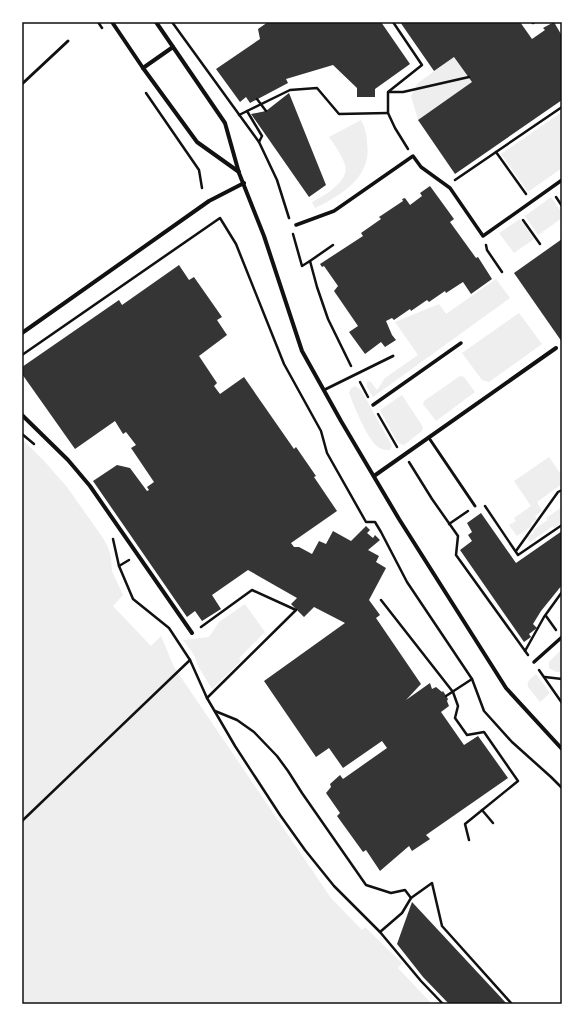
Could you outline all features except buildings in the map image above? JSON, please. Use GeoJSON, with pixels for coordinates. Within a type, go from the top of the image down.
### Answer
{"type":"FeatureCollection","features":[{"type":"Feature","properties":{"kind":"street"},"geometry":{"type":"LineString","coordinates":[[112,22],[143,68],[198,142],[239,172]]}},
{"type":"Feature","properties":{"kind":"street"},"geometry":{"type":"LineString","coordinates":[[156,22],[225,123],[239,172],[264,236],[302,351],[341,421],[399,519],[506,688],[562,749]]}},
{"type":"Feature","properties":{"kind":"street"},"geometry":{"type":"LineString","coordinates":[[143,68],[173,47]]}},
{"type":"Feature","properties":{"kind":"street"},"geometry":{"type":"LineString","coordinates":[[296,225],[334,211],[412,156],[421,167],[450,188],[483,236],[562,180]]}},
{"type":"Feature","properties":{"kind":"street"},"geometry":{"type":"LineString","coordinates":[[22,333],[209,201],[244,183]]}},
{"type":"Feature","properties":{"kind":"street"},"geometry":{"type":"LineString","coordinates":[[373,405],[461,343]]}},
{"type":"Feature","properties":{"kind":"street"},"geometry":{"type":"LineString","coordinates":[[374,476],[556,348]]}},
{"type":"Feature","properties":{"kind":"street"},"geometry":{"type":"LineString","coordinates":[[22,415],[68,460],[90,486],[192,633]]}},
{"type":"Feature","properties":{"kind":"street"},"geometry":{"type":"LineString","coordinates":[[534,662],[561,637]]}},
{"type":"Feature","properties":{"kind":"lane"},"geometry":{"type":"LineString","coordinates":[[22,84],[68,41]]}},
{"type":"Feature","properties":{"kind":"lane"},"geometry":{"type":"LineString","coordinates":[[324,390],[393,356]]}},
{"type":"Feature","properties":{"kind":"lane"},"geometry":{"type":"LineString","coordinates":[[429,438],[475,506]]}},
{"type":"Feature","properties":{"kind":"path"},"geometry":{"type":"LineString","coordinates":[[98,22],[102,28]]}},
{"type":"Feature","properties":{"kind":"path"},"geometry":{"type":"LineString","coordinates":[[172,22],[259,142],[277,180],[289,220]]}},
{"type":"Feature","properties":{"kind":"path"},"geometry":{"type":"LineString","coordinates":[[388,92],[422,65],[393,22]]}},
{"type":"Feature","properties":{"kind":"path"},"geometry":{"type":"LineString","coordinates":[[388,92],[403,92],[469,77]]}},
{"type":"Feature","properties":{"kind":"path"},"geometry":{"type":"LineString","coordinates":[[239,115],[290,90],[317,88],[339,114],[388,113]]}},
{"type":"Feature","properties":{"kind":"path"},"geometry":{"type":"LineString","coordinates":[[146,92],[199,170],[202,188]]}},
{"type":"Feature","properties":{"kind":"path"},"geometry":{"type":"LineString","coordinates":[[388,92],[388,113],[412,156]]}},
{"type":"Feature","properties":{"kind":"path"},"geometry":{"type":"LineString","coordinates":[[257,99],[266,111]]}},
{"type":"Feature","properties":{"kind":"path"},"geometry":{"type":"LineString","coordinates":[[447,186],[562,107]]}},
{"type":"Feature","properties":{"kind":"path"},"geometry":{"type":"LineString","coordinates":[[247,111],[262,136],[259,142]]}},
{"type":"Feature","properties":{"kind":"path"},"geometry":{"type":"LineString","coordinates":[[496,152],[531,201]]}},
{"type":"Feature","properties":{"kind":"path"},"geometry":{"type":"LineString","coordinates":[[517,212],[540,244]]}},
{"type":"Feature","properties":{"kind":"path"},"geometry":{"type":"LineString","coordinates":[[22,355],[220,218],[236,244],[284,364],[321,431],[328,453],[366,522],[374,522],[381,532],[407,582],[472,679],[484,711],[512,742],[562,788]]}},
{"type":"Feature","properties":{"kind":"path"},"geometry":{"type":"LineString","coordinates":[[293,233],[302,266],[334,245]]}},
{"type":"Feature","properties":{"kind":"path"},"geometry":{"type":"LineString","coordinates":[[483,236],[487,250],[502,272]]}},
{"type":"Feature","properties":{"kind":"path"},"geometry":{"type":"LineString","coordinates":[[310,261],[328,319],[356,375],[395,445],[411,464],[432,499],[458,536],[456,554],[562,703]]}},
{"type":"Feature","properties":{"kind":"path"},"geometry":{"type":"LineString","coordinates":[[22,434],[40,448]]}},
{"type":"Feature","properties":{"kind":"path"},"geometry":{"type":"LineString","coordinates":[[516,551],[558,492],[562,490]]}},
{"type":"Feature","properties":{"kind":"path"},"geometry":{"type":"LineString","coordinates":[[449,524],[482,501],[518,555],[562,525]]}},
{"type":"Feature","properties":{"kind":"path"},"geometry":{"type":"LineString","coordinates":[[112,535],[119,566],[133,599],[169,628],[190,660],[214,711],[280,815],[305,850],[334,886],[380,932],[420,981],[443,1004]]}},
{"type":"Feature","properties":{"kind":"path"},"geometry":{"type":"LineString","coordinates":[[197,629],[252,590],[296,610],[207,698]]}},
{"type":"Feature","properties":{"kind":"path"},"geometry":{"type":"LineString","coordinates":[[525,650],[562,592]]}},
{"type":"Feature","properties":{"kind":"path"},"geometry":{"type":"LineString","coordinates":[[381,600],[453,692],[458,706],[455,718],[466,735],[484,732],[518,781],[465,824],[469,840]]}},
{"type":"Feature","properties":{"kind":"path"},"geometry":{"type":"LineString","coordinates":[[546,616],[561,637]]}},
{"type":"Feature","properties":{"kind":"path"},"geometry":{"type":"LineString","coordinates":[[22,821],[190,660]]}},
{"type":"Feature","properties":{"kind":"path"},"geometry":{"type":"LineString","coordinates":[[544,677],[562,679]]}},
{"type":"Feature","properties":{"kind":"path"},"geometry":{"type":"LineString","coordinates":[[446,696],[472,679]]}},
{"type":"Feature","properties":{"kind":"path"},"geometry":{"type":"LineString","coordinates":[[214,711],[237,720],[254,732],[277,756],[366,885],[391,893],[406,890],[411,898]]}},
{"type":"Feature","properties":{"kind":"path"},"geometry":{"type":"LineString","coordinates":[[482,810],[493,823]]}},
{"type":"Feature","properties":{"kind":"path"},"geometry":{"type":"LineString","coordinates":[[380,932],[402,913],[411,898],[432,883],[442,926],[512,1004]]}},
{"type":"Feature","properties":{"kind":"shaded area"},"geometry":{"type":"Polygon","coordinates":[[[454,57],[472,82],[418,120],[411,96],[418,83],[454,57]]]}},
{"type":"Feature","properties":{"kind":"shaded area"},"geometry":{"type":"Polygon","coordinates":[[[562,112],[562,168],[528,192],[501,154],[562,112]]]}},
{"type":"Feature","properties":{"kind":"shaded area"},"geometry":{"type":"Polygon","coordinates":[[[361,120],[364,125],[368,151],[362,172],[344,191],[315,208],[312,202],[335,187],[344,177],[346,171],[342,158],[329,137],[361,120]]]}},
{"type":"Feature","properties":{"kind":"shaded area"},"geometry":{"type":"Polygon","coordinates":[[[551,197],[562,213],[562,218],[538,235],[525,216],[551,197]]]}},
{"type":"Feature","properties":{"kind":"shaded area"},"geometry":{"type":"Polygon","coordinates":[[[520,219],[534,239],[514,253],[499,233],[520,219]]]}},
{"type":"Feature","properties":{"kind":"shaded area"},"geometry":{"type":"Polygon","coordinates":[[[496,279],[510,298],[373,397],[367,387],[367,381],[371,382],[377,390],[385,378],[418,355],[395,322],[439,304],[446,314],[496,279]]]}},
{"type":"Feature","properties":{"kind":"shaded area"},"geometry":{"type":"Polygon","coordinates":[[[519,313],[542,344],[489,382],[482,380],[462,353],[519,313]]]}},
{"type":"Feature","properties":{"kind":"shaded area"},"geometry":{"type":"Polygon","coordinates":[[[460,376],[464,377],[475,392],[436,421],[423,404],[424,401],[460,376]]]}},
{"type":"Feature","properties":{"kind":"shaded area"},"geometry":{"type":"Polygon","coordinates":[[[355,386],[361,390],[392,446],[390,450],[378,447],[365,430],[349,393],[351,388],[355,386]]]}},
{"type":"Feature","properties":{"kind":"shaded area"},"geometry":{"type":"Polygon","coordinates":[[[402,395],[423,427],[422,431],[404,445],[398,443],[380,410],[402,395]]]}},
{"type":"Feature","properties":{"kind":"shaded area"},"geometry":{"type":"Polygon","coordinates":[[[22,439],[67,487],[108,547],[111,557],[112,571],[123,595],[113,606],[151,646],[161,636],[174,667],[331,898],[362,930],[365,927],[402,963],[398,968],[432,1004],[22,1004],[22,439]]]}},
{"type":"Feature","properties":{"kind":"shaded area"},"geometry":{"type":"Polygon","coordinates":[[[549,457],[562,476],[562,484],[537,502],[542,511],[535,516],[537,519],[531,524],[532,526],[517,536],[509,525],[516,521],[514,518],[531,506],[514,481],[549,457]]]}},
{"type":"Feature","properties":{"kind":"shaded area"},"geometry":{"type":"Polygon","coordinates":[[[562,507],[561,523],[554,528],[553,526],[530,542],[527,537],[534,532],[533,530],[548,520],[546,518],[562,507]]]}},
{"type":"Feature","properties":{"kind":"shaded area"},"geometry":{"type":"Polygon","coordinates":[[[245,604],[265,632],[239,658],[241,661],[212,689],[198,666],[195,657],[183,640],[209,637],[219,622],[245,604]]]}},
{"type":"Feature","properties":{"kind":"shaded area"},"geometry":{"type":"Polygon","coordinates":[[[562,649],[562,672],[556,672],[549,668],[549,662],[562,649]]]}},
{"type":"Feature","properties":{"kind":"shaded area"},"geometry":{"type":"Polygon","coordinates":[[[536,674],[550,693],[540,702],[528,687],[528,683],[536,674]]]}}]}
